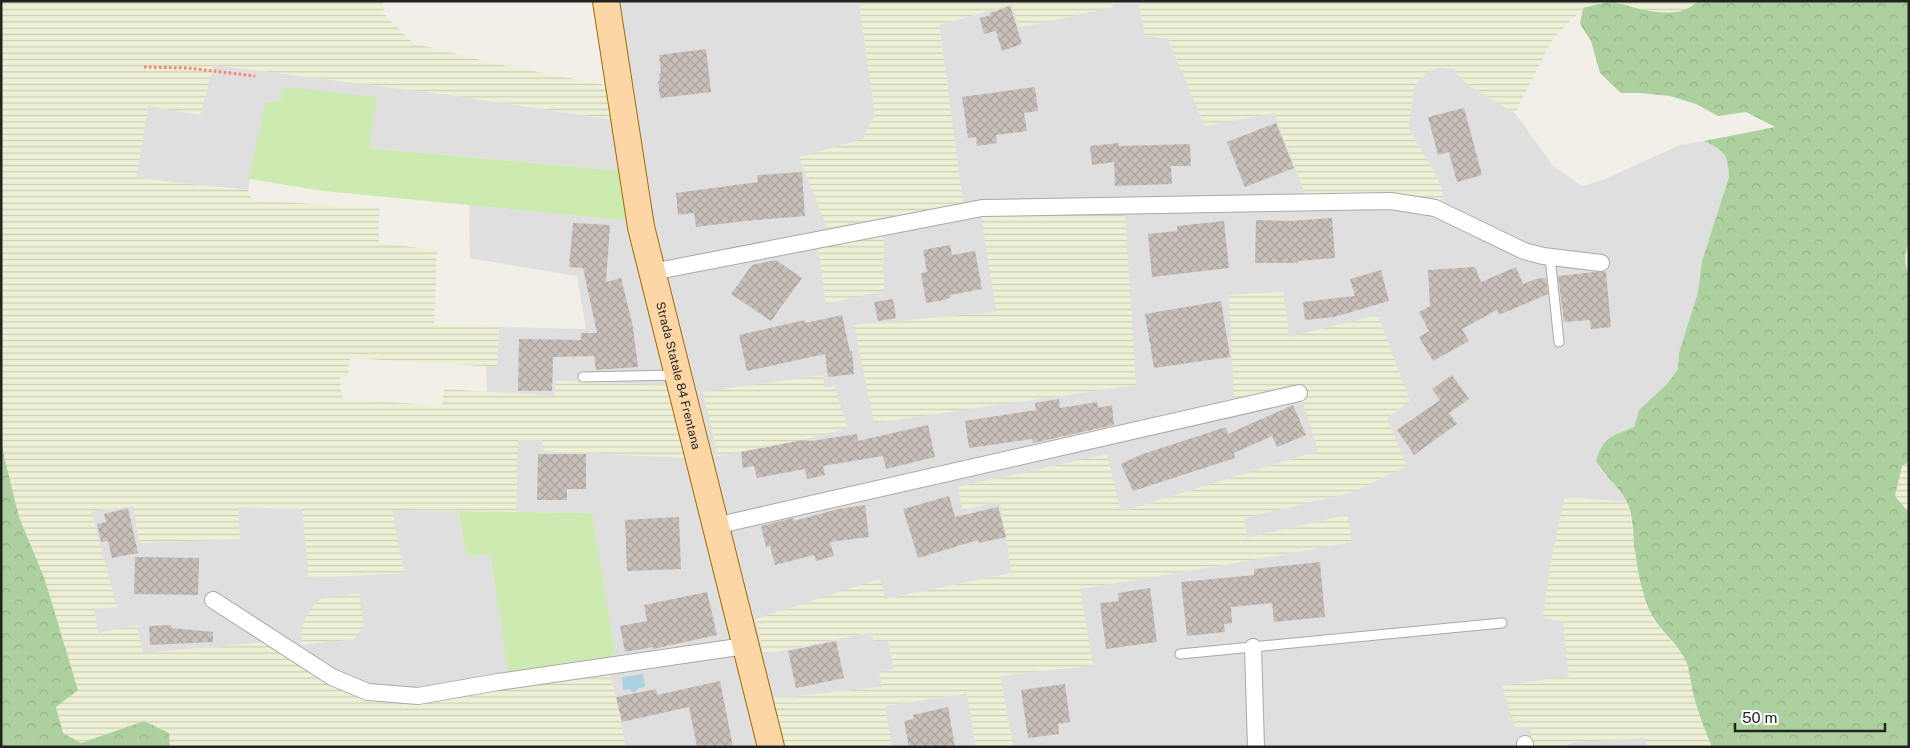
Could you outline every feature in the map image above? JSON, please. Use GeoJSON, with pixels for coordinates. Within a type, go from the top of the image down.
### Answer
{"type":"FeatureCollection","features":[{"type":"Feature","properties":{"kind":"main road","name":"Strada Statale 84 Frentana"},"geometry":{"type":"LineString","coordinates":[[606,1],[642,227],[770,747]]}},
{"type":"Feature","properties":{"kind":"street"},"geometry":{"type":"LineString","coordinates":[[652,272],[982,208],[1391,201],[1435,208],[1520,250],[1550,257],[1601,263]]}},
{"type":"Feature","properties":{"kind":"street"},"geometry":{"type":"LineString","coordinates":[[715,526],[1300,393]]}},
{"type":"Feature","properties":{"kind":"street"},"geometry":{"type":"LineString","coordinates":[[213,600],[332,677],[368,692],[418,696],[498,682],[745,646]]}},
{"type":"Feature","properties":{"kind":"street"},"geometry":{"type":"LineString","coordinates":[[1253,648],[1256,747]]}},
{"type":"Feature","properties":{"kind":"lane"},"geometry":{"type":"LineString","coordinates":[[1550,257],[1559,342]]}},
{"type":"Feature","properties":{"kind":"lane"},"geometry":{"type":"LineString","coordinates":[[582,377],[677,375]]}},
{"type":"Feature","properties":{"kind":"lane"},"geometry":{"type":"LineString","coordinates":[[1180,654],[1502,623]]}},
{"type":"Feature","properties":{"kind":"path"},"geometry":{"type":"LineString","coordinates":[[144,67],[188,68],[255,76]]}},
{"type":"Feature","properties":{"kind":"shaded area"},"geometry":{"type":"Polygon","coordinates":[[[620,1],[859,1],[875,115],[863,139],[963,203],[939,25],[1012,4],[1019,27],[1112,7],[1113,1],[1138,1],[1145,35],[1168,39],[1205,126],[1274,112],[1304,190],[1304,198],[1442,189],[1408,129],[1414,87],[1427,72],[1439,67],[1454,69],[1463,80],[1478,91],[1515,113],[1553,166],[1582,186],[1603,180],[1680,145],[1704,141],[1721,149],[1728,163],[1729,177],[1702,261],[1698,292],[1679,353],[1678,369],[1667,384],[1639,410],[1634,427],[1606,439],[1601,447],[1597,461],[1601,471],[1616,485],[1627,502],[1565,497],[1552,556],[1543,617],[1563,622],[1569,676],[1516,729],[1530,726],[1533,747],[1013,747],[1000,676],[1093,665],[1080,589],[1351,542],[1347,515],[1247,538],[1244,517],[1353,492],[1289,337],[1283,292],[1229,295],[1298,385],[1319,451],[1121,512],[958,487],[963,510],[1000,501],[1012,573],[884,599],[880,580],[756,619],[764,654],[873,632],[888,641],[895,669],[882,687],[769,699],[647,194],[620,1]]]}},
{"type":"Feature","properties":{"kind":"shaded area"},"geometry":{"type":"Polygon","coordinates":[[[214,65],[450,95],[615,120],[623,171],[369,148],[283,88],[280,101],[265,102],[248,190],[136,178],[148,105],[214,65]]]}},
{"type":"Feature","properties":{"kind":"shaded area"},"geometry":{"type":"Polygon","coordinates":[[[469,205],[632,221],[670,385],[556,381],[555,396],[487,392],[486,366],[497,366],[499,327],[586,329],[577,276],[470,258],[469,205]]]}},
{"type":"Feature","properties":{"kind":"shaded area"},"geometry":{"type":"Polygon","coordinates":[[[517,440],[542,440],[544,451],[690,458],[760,747],[626,747],[610,672],[545,681],[461,698],[405,702],[272,642],[143,653],[98,634],[93,609],[116,607],[91,511],[133,506],[140,543],[240,539],[238,507],[303,509],[309,578],[403,573],[392,510],[458,511],[467,555],[490,553],[509,675],[592,513],[516,512],[517,440]]]}},
{"type":"Feature","properties":{"kind":"shaded area"},"geometry":{"type":"Polygon","coordinates":[[[967,693],[976,747],[892,747],[885,706],[967,693]]]}},
{"type":"Feature","properties":{"kind":"shaded area"},"geometry":{"type":"Polygon","coordinates":[[[1645,737],[1647,747],[1559,747],[1575,742],[1645,737]]]}},
{"type":"Feature","properties":{"kind":"green space"},"geometry":{"type":"Polygon","coordinates":[[[1,1],[383,1],[384,14],[413,43],[492,63],[610,86],[615,120],[450,95],[214,65],[200,115],[148,106],[136,178],[248,190],[252,200],[379,208],[379,243],[437,250],[434,324],[499,327],[497,367],[350,358],[348,377],[340,377],[342,398],[442,406],[444,389],[555,396],[556,381],[670,385],[690,458],[543,451],[542,440],[518,440],[516,512],[392,510],[404,573],[309,578],[302,509],[238,507],[240,539],[140,543],[133,506],[91,511],[117,607],[94,609],[98,633],[137,625],[143,653],[272,642],[405,702],[461,698],[545,681],[610,672],[626,747],[170,747],[169,733],[144,721],[81,743],[63,733],[56,707],[78,690],[45,580],[19,517],[1,436],[1,1]]]}},
{"type":"Feature","properties":{"kind":"green space"},"geometry":{"type":"Polygon","coordinates":[[[859,1],[1113,1],[1112,7],[1019,28],[1012,4],[939,25],[963,203],[827,228],[799,157],[863,139],[875,115],[859,1]]]}},
{"type":"Feature","properties":{"kind":"green space"},"geometry":{"type":"Polygon","coordinates":[[[1138,1],[1611,1],[1583,8],[1552,40],[1515,113],[1478,91],[1463,80],[1454,69],[1439,67],[1427,72],[1414,87],[1408,129],[1442,189],[1443,197],[1439,201],[1304,198],[1304,190],[1274,113],[1205,126],[1168,39],[1145,35],[1138,1]]]}},
{"type":"Feature","properties":{"kind":"green space"},"geometry":{"type":"Polygon","coordinates":[[[1611,1],[1698,1],[1691,9],[1657,13],[1611,1]]]}},
{"type":"Feature","properties":{"kind":"green space"},"geometry":{"type":"Polygon","coordinates":[[[1611,1],[1644,10],[1668,13],[1689,8],[1698,1],[1909,1],[1909,242],[1905,259],[1909,277],[1909,462],[1902,466],[1895,496],[1909,513],[1909,747],[1712,747],[1697,707],[1686,661],[1680,650],[1650,612],[1642,590],[1628,505],[1623,495],[1596,461],[1605,441],[1634,427],[1639,410],[1667,384],[1678,369],[1679,353],[1698,292],[1702,261],[1729,177],[1728,163],[1724,154],[1704,141],[1775,127],[1746,112],[1718,116],[1696,104],[1670,96],[1621,93],[1600,73],[1591,41],[1580,24],[1583,8],[1611,1]]]}},
{"type":"Feature","properties":{"kind":"green space"},"geometry":{"type":"Polygon","coordinates":[[[283,87],[377,97],[369,148],[623,171],[632,221],[324,191],[249,179],[265,102],[280,101],[283,87]]]}},
{"type":"Feature","properties":{"kind":"green space"},"geometry":{"type":"Polygon","coordinates":[[[1125,213],[1136,385],[874,423],[854,325],[996,312],[981,214],[1125,213]]]}},
{"type":"Feature","properties":{"kind":"green space"},"geometry":{"type":"Polygon","coordinates":[[[880,234],[884,239],[884,291],[826,304],[818,246],[880,234]]]}},
{"type":"Feature","properties":{"kind":"green space"},"geometry":{"type":"Polygon","coordinates":[[[1283,292],[1289,337],[1378,315],[1410,401],[1387,418],[1407,466],[1353,492],[1244,518],[1247,538],[1347,515],[1352,542],[1080,589],[1093,665],[1000,676],[1013,747],[976,747],[967,693],[885,706],[892,747],[782,747],[769,699],[882,687],[879,672],[895,669],[888,641],[874,642],[872,632],[764,654],[756,619],[880,579],[885,599],[1012,573],[1000,501],[963,510],[958,487],[1107,454],[1121,512],[1318,451],[1298,386],[1234,403],[1229,295],[1283,292]]]}},
{"type":"Feature","properties":{"kind":"green space"},"geometry":{"type":"Polygon","coordinates":[[[823,375],[825,388],[834,386],[848,428],[802,440],[718,456],[703,392],[823,375]]]}},
{"type":"Feature","properties":{"kind":"green space"},"geometry":{"type":"Polygon","coordinates":[[[1,436],[19,517],[45,580],[78,690],[56,707],[63,733],[81,743],[144,721],[169,733],[170,747],[1,747],[1,436]]]}},
{"type":"Feature","properties":{"kind":"green space"},"geometry":{"type":"Polygon","coordinates":[[[1909,462],[1909,513],[1895,496],[1902,466],[1909,462]]]}},
{"type":"Feature","properties":{"kind":"green space"},"geometry":{"type":"Polygon","coordinates":[[[1565,497],[1627,502],[1636,561],[1647,605],[1654,621],[1684,656],[1702,724],[1712,747],[1647,747],[1645,738],[1575,742],[1559,747],[1533,747],[1530,726],[1516,729],[1502,686],[1569,676],[1563,622],[1543,617],[1552,556],[1565,497]]]}},
{"type":"Feature","properties":{"kind":"green space"},"geometry":{"type":"Polygon","coordinates":[[[458,511],[592,513],[616,660],[509,676],[490,554],[467,556],[458,511]]]}},
{"type":"Feature","properties":{"kind":"green space"},"geometry":{"type":"Polygon","coordinates":[[[359,593],[364,627],[354,639],[301,645],[303,622],[320,599],[359,593]]]}},
{"type":"Feature","properties":{"kind":"water"},"geometry":{"type":"Polygon","coordinates":[[[643,674],[645,687],[639,688],[635,692],[629,689],[623,690],[622,677],[643,674]]]}},
{"type":"Feature","properties":{"kind":"building"},"geometry":{"type":"Polygon","coordinates":[[[1010,6],[1022,44],[1002,51],[996,31],[984,34],[980,18],[1010,6]]]}},
{"type":"Feature","properties":{"kind":"building"},"geometry":{"type":"Polygon","coordinates":[[[706,49],[711,92],[660,98],[658,81],[660,81],[659,73],[661,73],[659,55],[706,49]]]}},
{"type":"Feature","properties":{"kind":"building"},"geometry":{"type":"Polygon","coordinates":[[[1035,87],[1038,111],[1024,113],[1027,131],[996,135],[997,143],[977,146],[976,137],[968,138],[962,97],[1035,87]]]}},
{"type":"Feature","properties":{"kind":"building"},"geometry":{"type":"Polygon","coordinates":[[[1464,108],[1482,175],[1457,182],[1449,152],[1438,155],[1428,117],[1464,108]]]}},
{"type":"Feature","properties":{"kind":"building"},"geometry":{"type":"Polygon","coordinates":[[[1276,123],[1294,168],[1245,187],[1227,142],[1276,123]]]}},
{"type":"Feature","properties":{"kind":"building"},"geometry":{"type":"Polygon","coordinates":[[[1119,143],[1119,146],[1190,144],[1191,166],[1171,166],[1172,184],[1115,186],[1114,162],[1092,165],[1090,146],[1119,143]]]}},
{"type":"Feature","properties":{"kind":"building"},"geometry":{"type":"Polygon","coordinates":[[[802,172],[805,216],[696,227],[694,213],[678,215],[676,193],[758,182],[757,175],[802,172]]]}},
{"type":"Feature","properties":{"kind":"building"},"geometry":{"type":"Polygon","coordinates":[[[1332,218],[1335,258],[1298,261],[1298,263],[1255,263],[1256,220],[1290,221],[1332,218]]]}},
{"type":"Feature","properties":{"kind":"building"},"geometry":{"type":"Polygon","coordinates":[[[1224,221],[1229,268],[1152,277],[1148,234],[1177,231],[1177,226],[1224,221]]]}},
{"type":"Feature","properties":{"kind":"building"},"geometry":{"type":"Polygon","coordinates":[[[573,223],[610,225],[606,282],[621,278],[633,327],[638,367],[596,370],[594,356],[553,357],[552,391],[518,391],[519,339],[581,340],[581,333],[597,333],[583,268],[569,267],[573,223]]]}},
{"type":"Feature","properties":{"kind":"building"},"geometry":{"type":"Polygon","coordinates":[[[950,245],[952,255],[975,251],[982,289],[950,295],[951,297],[944,300],[926,303],[921,273],[927,272],[923,250],[950,245]]]}},
{"type":"Feature","properties":{"kind":"building"},"geometry":{"type":"Polygon","coordinates":[[[776,260],[802,278],[771,321],[731,294],[752,265],[776,260]]]}},
{"type":"Feature","properties":{"kind":"building"},"geometry":{"type":"Polygon","coordinates":[[[1475,267],[1481,282],[1516,267],[1523,284],[1536,279],[1546,278],[1548,294],[1499,315],[1497,310],[1462,329],[1469,341],[1433,361],[1419,337],[1429,331],[1419,312],[1430,306],[1428,270],[1475,267]]]}},
{"type":"Feature","properties":{"kind":"building"},"geometry":{"type":"Polygon","coordinates":[[[1381,270],[1389,301],[1334,317],[1305,320],[1303,302],[1355,296],[1350,279],[1381,270]]]}},
{"type":"Feature","properties":{"kind":"building"},"geometry":{"type":"Polygon","coordinates":[[[1606,272],[1611,327],[1591,329],[1590,320],[1564,322],[1558,276],[1606,272]]]}},
{"type":"Feature","properties":{"kind":"building"},"geometry":{"type":"Polygon","coordinates":[[[893,299],[896,318],[878,321],[874,302],[893,299]]]}},
{"type":"Feature","properties":{"kind":"building"},"geometry":{"type":"Polygon","coordinates":[[[1221,301],[1230,357],[1154,368],[1145,314],[1221,301]]]}},
{"type":"Feature","properties":{"kind":"building"},"geometry":{"type":"Polygon","coordinates":[[[842,315],[850,352],[852,351],[854,374],[828,377],[825,354],[747,371],[739,335],[805,320],[805,323],[842,315]]]}},
{"type":"Feature","properties":{"kind":"building"},"geometry":{"type":"Polygon","coordinates":[[[1452,375],[1469,399],[1449,413],[1457,424],[1414,455],[1397,430],[1440,400],[1432,389],[1452,375]]]}},
{"type":"Feature","properties":{"kind":"building"},"geometry":{"type":"Polygon","coordinates":[[[1059,399],[1060,408],[1097,402],[1098,408],[1112,405],[1114,425],[1033,443],[1032,439],[969,448],[965,421],[1036,410],[1035,403],[1059,399]]]}},
{"type":"Feature","properties":{"kind":"building"},"geometry":{"type":"Polygon","coordinates":[[[1293,405],[1306,435],[1277,447],[1272,436],[1234,453],[1235,458],[1133,491],[1121,464],[1140,455],[1226,427],[1228,434],[1293,405]]]}},
{"type":"Feature","properties":{"kind":"building"},"geometry":{"type":"Polygon","coordinates":[[[928,425],[935,457],[886,469],[883,456],[823,466],[825,475],[807,479],[805,469],[757,478],[754,466],[743,468],[741,452],[803,440],[811,441],[857,434],[858,441],[928,425]]]}},
{"type":"Feature","properties":{"kind":"building"},"geometry":{"type":"Polygon","coordinates":[[[538,454],[586,454],[586,489],[567,489],[567,500],[537,500],[538,454]]]}},
{"type":"Feature","properties":{"kind":"building"},"geometry":{"type":"Polygon","coordinates":[[[949,496],[955,517],[998,507],[1006,537],[979,543],[978,540],[918,558],[903,509],[949,496]]]}},
{"type":"Feature","properties":{"kind":"building"},"geometry":{"type":"Polygon","coordinates":[[[865,505],[869,537],[830,542],[834,556],[816,561],[814,555],[775,565],[770,546],[766,547],[761,526],[793,518],[794,521],[838,509],[865,505]]]}},
{"type":"Feature","properties":{"kind":"building"},"geometry":{"type":"Polygon","coordinates":[[[128,508],[138,553],[112,558],[108,541],[101,542],[97,524],[106,522],[104,514],[128,508]]]}},
{"type":"Feature","properties":{"kind":"building"},"geometry":{"type":"Polygon","coordinates":[[[679,517],[681,569],[627,571],[625,520],[679,517]]]}},
{"type":"Feature","properties":{"kind":"building"},"geometry":{"type":"Polygon","coordinates":[[[135,557],[199,558],[198,595],[134,594],[135,557]]]}},
{"type":"Feature","properties":{"kind":"building"},"geometry":{"type":"Polygon","coordinates":[[[1320,562],[1325,617],[1274,622],[1272,603],[1231,607],[1232,623],[1224,624],[1225,632],[1187,636],[1181,582],[1254,575],[1254,569],[1320,562]]]}},
{"type":"Feature","properties":{"kind":"building"},"geometry":{"type":"Polygon","coordinates":[[[1150,588],[1157,642],[1106,649],[1100,603],[1119,601],[1118,593],[1150,588]]]}},
{"type":"Feature","properties":{"kind":"building"},"geometry":{"type":"Polygon","coordinates":[[[707,592],[717,635],[653,649],[653,647],[625,652],[620,626],[647,621],[644,605],[707,592]]]}},
{"type":"Feature","properties":{"kind":"building"},"geometry":{"type":"Polygon","coordinates":[[[171,625],[171,628],[213,632],[213,642],[150,645],[149,626],[171,625]]]}},
{"type":"Feature","properties":{"kind":"building"},"geometry":{"type":"Polygon","coordinates":[[[836,641],[844,678],[796,688],[788,651],[836,641]]]}},
{"type":"Feature","properties":{"kind":"building"},"geometry":{"type":"Polygon","coordinates":[[[720,681],[733,747],[697,747],[689,707],[622,722],[616,697],[656,689],[657,695],[720,681]]]}},
{"type":"Feature","properties":{"kind":"building"},"geometry":{"type":"Polygon","coordinates":[[[1065,684],[1070,722],[1058,724],[1059,734],[1028,738],[1021,690],[1065,684]]]}},
{"type":"Feature","properties":{"kind":"building"},"geometry":{"type":"Polygon","coordinates":[[[948,707],[955,747],[909,747],[904,721],[914,719],[913,715],[948,707]]]}}]}
